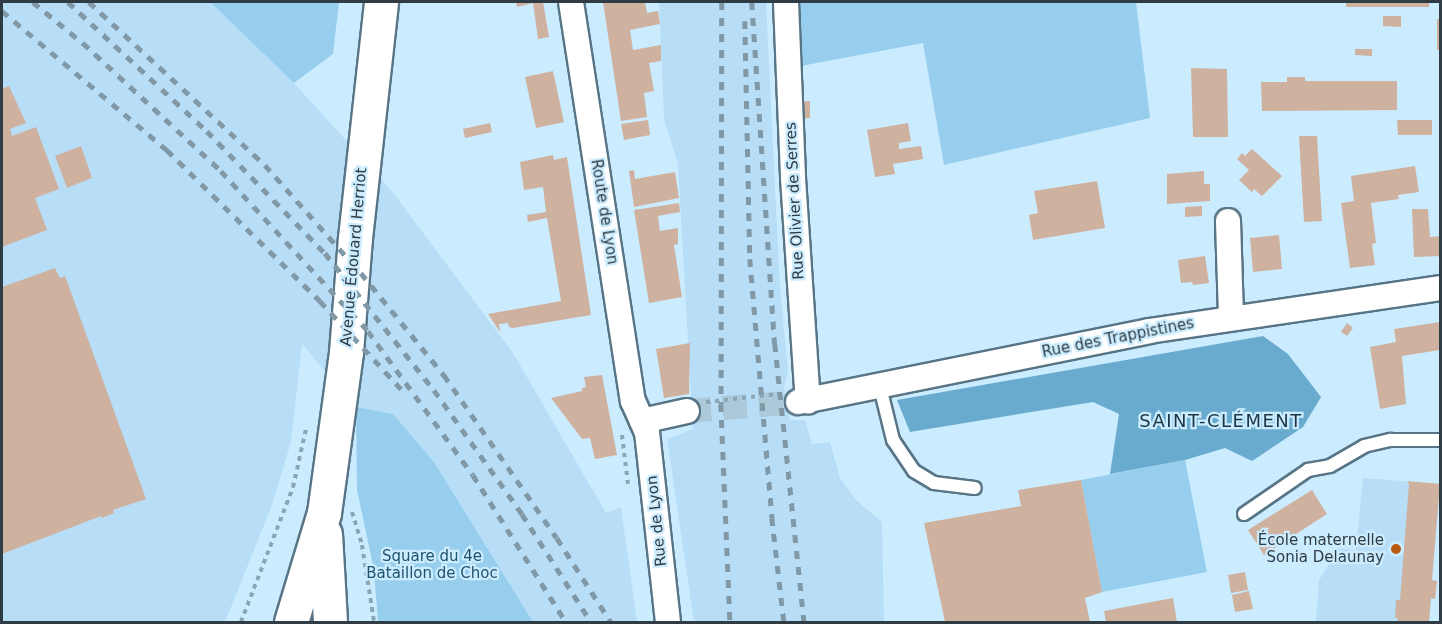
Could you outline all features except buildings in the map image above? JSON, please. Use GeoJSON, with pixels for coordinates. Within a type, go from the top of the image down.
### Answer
{"type":"FeatureCollection","features":[{"type":"Feature","properties":{"kind":"main road","name":"Avenue Édouard Herriot"},"geometry":{"type":"LineString","coordinates":[[291,622],[324,513],[346,352],[355,238],[381,2]]}},
{"type":"Feature","properties":{"kind":"main road","name":"Avenue Édouard Herriot"},"geometry":{"type":"LineString","coordinates":[[324,513],[330,622]]}},
{"type":"Feature","properties":{"kind":"street","name":"Route de Lyon"},"geometry":{"type":"LineString","coordinates":[[571,2],[633,401],[642,421]]}},
{"type":"Feature","properties":{"kind":"street","name":"Rue Olivier de Serres"},"geometry":{"type":"LineString","coordinates":[[786,2],[803,402]]}},
{"type":"Feature","properties":{"kind":"street"},"geometry":{"type":"LineString","coordinates":[[1228,221],[1231,317]]}},
{"type":"Feature","properties":{"kind":"street","name":"Rue des Trappistines"},"geometry":{"type":"LineString","coordinates":[[803,402],[1149,330],[1440,288]]}},
{"type":"Feature","properties":{"kind":"street"},"geometry":{"type":"LineString","coordinates":[[642,421],[687,411]]}},
{"type":"Feature","properties":{"kind":"street","name":"Rue de Lyon"},"geometry":{"type":"LineString","coordinates":[[642,421],[650,455],[668,622]]}},
{"type":"Feature","properties":{"kind":"lane"},"geometry":{"type":"LineString","coordinates":[[880,387],[893,440],[914,471],[934,483],[975,488]]}},
{"type":"Feature","properties":{"kind":"lane"},"geometry":{"type":"LineString","coordinates":[[1244,514],[1308,470],[1330,466],[1364,446],[1391,440],[1440,440]]}},
{"type":"Feature","properties":{"kind":"path"},"geometry":{"type":"LineString","coordinates":[[243,622],[293,487],[308,421]]}},
{"type":"Feature","properties":{"kind":"path"},"geometry":{"type":"LineString","coordinates":[[362,545],[374,622]]}},
{"type":"Feature","properties":{"kind":"shaded area"},"geometry":{"type":"Polygon","coordinates":[[[2,2],[210,2],[294,83],[391,190],[513,353],[606,513],[621,507],[637,622],[533,622],[434,462],[393,414],[356,407],[302,344],[291,442],[272,505],[225,622],[2,622],[2,2]]]}},
{"type":"Feature","properties":{"kind":"shaded area"},"geometry":{"type":"Polygon","coordinates":[[[659,2],[766,2],[780,289],[788,372],[784,388],[790,420],[805,420],[812,444],[830,442],[840,478],[856,500],[882,522],[884,622],[694,622],[667,439],[693,429],[678,164],[664,119],[659,2]]]}},
{"type":"Feature","properties":{"kind":"shaded area"},"geometry":{"type":"Polygon","coordinates":[[[1263,336],[1288,354],[1321,397],[1303,427],[1252,461],[1225,448],[1185,460],[1110,474],[1119,414],[1093,402],[910,432],[897,400],[1263,336]]]}},
{"type":"Feature","properties":{"kind":"shaded area","name":"École maternelle Sonia Delaunay"},"geometry":{"type":"Polygon","coordinates":[[[1363,478],[1440,484],[1432,580],[1437,581],[1435,599],[1431,599],[1429,622],[1316,622],[1319,580],[1340,548],[1356,550],[1363,478]]]}},
{"type":"Feature","properties":{"kind":"green space"},"geometry":{"type":"Polygon","coordinates":[[[210,2],[339,2],[333,54],[294,83],[210,2]]]}},
{"type":"Feature","properties":{"kind":"green space"},"geometry":{"type":"Polygon","coordinates":[[[797,2],[1136,2],[1150,118],[944,165],[923,43],[801,66],[797,2]]]}},
{"type":"Feature","properties":{"kind":"green space","name":"Square du 4e Bataillon de Choc"},"geometry":{"type":"Polygon","coordinates":[[[356,407],[393,414],[434,462],[533,622],[378,622],[374,570],[357,490],[356,407]]]}},
{"type":"Feature","properties":{"kind":"green space"},"geometry":{"type":"Polygon","coordinates":[[[1185,460],[1207,572],[1102,592],[1081,480],[1185,460]]]}},
{"type":"Feature","properties":{"kind":"tunnel"},"geometry":{"type":"LineString","coordinates":[[687,411],[798,402]]}},
{"type":"Feature","properties":{"kind":"railway"},"geometry":{"type":"LineString","coordinates":[[33,2],[83,43],[221,171],[368,331],[473,475],[566,622]]}},
{"type":"Feature","properties":{"kind":"railway"},"geometry":{"type":"LineString","coordinates":[[68,2],[207,131],[325,253],[434,390],[522,514],[591,622]]}},
{"type":"Feature","properties":{"kind":"railway"},"geometry":{"type":"LineString","coordinates":[[89,2],[265,165],[361,273],[444,375],[557,538],[611,622]]}},
{"type":"Feature","properties":{"kind":"railway"},"geometry":{"type":"LineString","coordinates":[[722,2],[721,404],[730,622]]}},
{"type":"Feature","properties":{"kind":"railway"},"geometry":{"type":"LineString","coordinates":[[752,2],[775,344],[804,622]]}},
{"type":"Feature","properties":{"kind":"railway"},"geometry":{"type":"LineString","coordinates":[[2,11],[167,150],[320,301],[403,391]]}},
{"type":"Feature","properties":{"kind":"railway"},"geometry":{"type":"LineString","coordinates":[[745,21],[750,259],[772,518],[784,622]]}},
{"type":"Feature","properties":{"kind":"place","name":"École maternelle Sonia Delaunay"},"geometry":{"type":"Point","coordinates":[1396,549]}},
{"type":"Feature","properties":{"kind":"district","name":"SAINT-CLÉMENT"},"geometry":{"type":"Point","coordinates":[1221,421]}}]}
